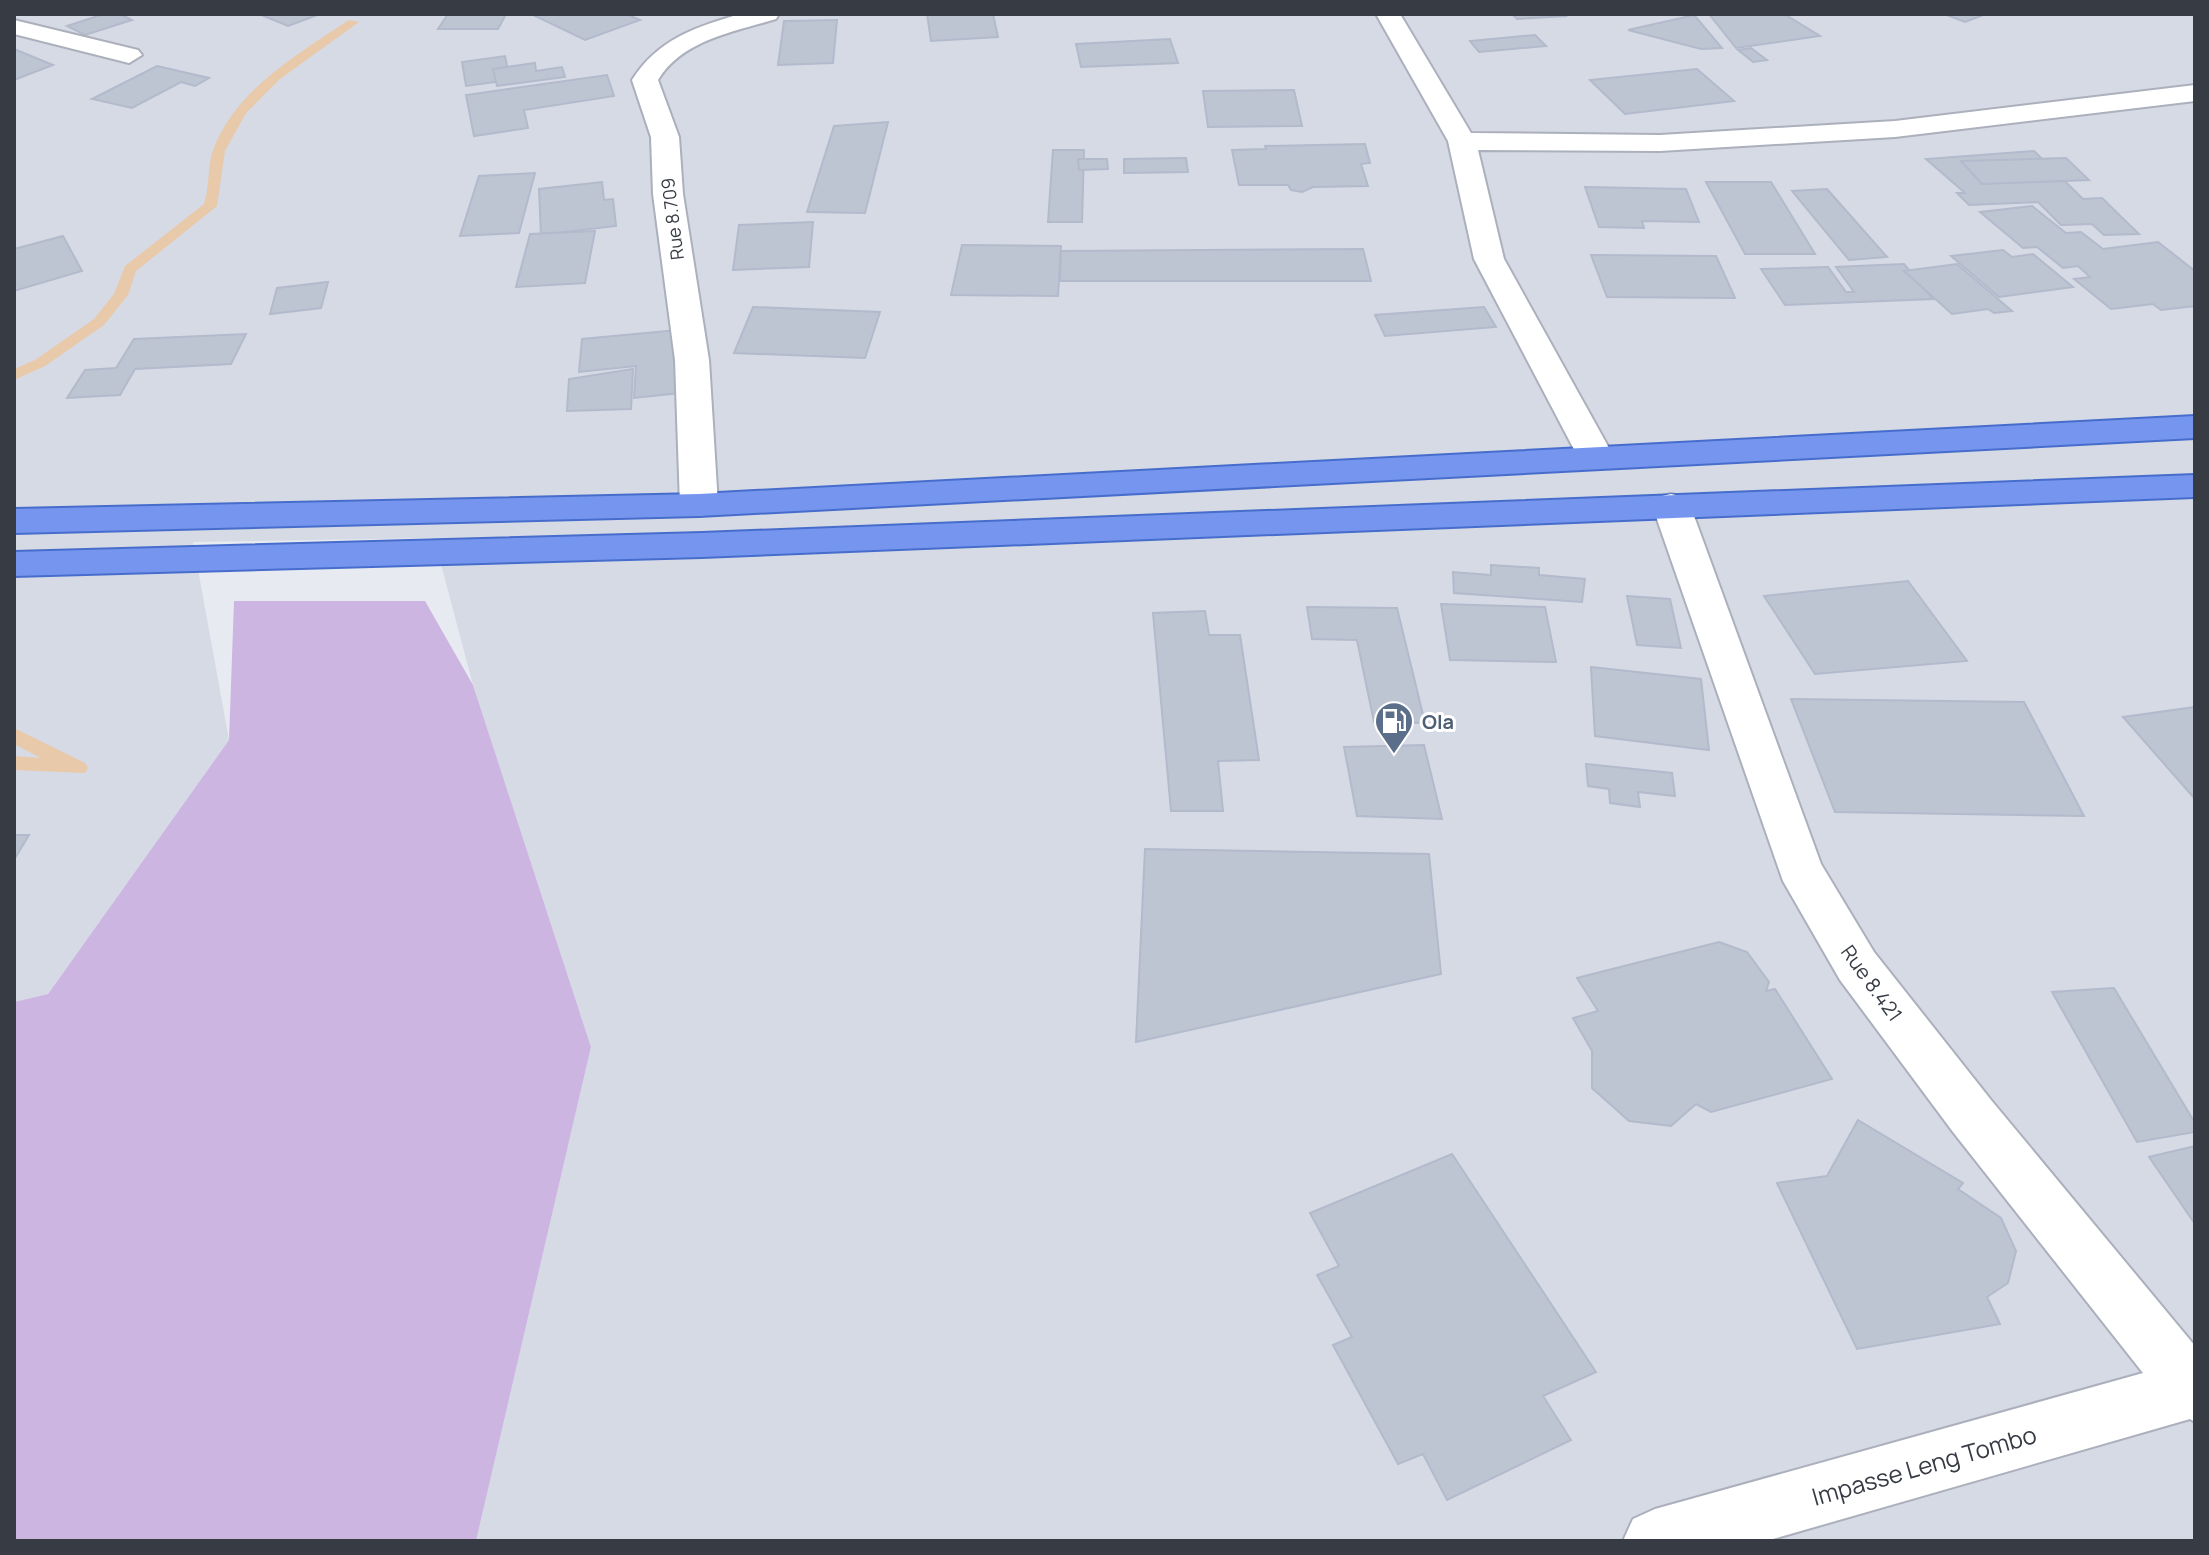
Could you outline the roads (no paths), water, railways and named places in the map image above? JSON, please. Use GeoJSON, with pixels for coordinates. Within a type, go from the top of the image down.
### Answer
{"type":"FeatureCollection","features":[{"type":"Feature","properties":{"kind":"highway"},"geometry":{"type":"LineString","coordinates":[[14,521],[699,505],[2195,427]]}},
{"type":"Feature","properties":{"kind":"highway"},"geometry":{"type":"LineString","coordinates":[[14,564],[702,545],[2195,486]]}},
{"type":"Feature","properties":{"kind":"street","name":"Rue 8.709"},"geometry":{"type":"LineString","coordinates":[[699,505],[692,360],[668,194],[665,137],[645,80],[660,56],[705,33],[767,14]]}},
{"type":"Feature","properties":{"kind":"street"},"geometry":{"type":"LineString","coordinates":[[1388,14],[1462,141],[1489,259],[1596,457]]}},
{"type":"Feature","properties":{"kind":"street"},"geometry":{"type":"LineString","coordinates":[[14,27],[129,55]]}},
{"type":"Feature","properties":{"kind":"street"},"geometry":{"type":"LineString","coordinates":[[1462,141],[1660,143],[1895,129],[2195,93]]}},
{"type":"Feature","properties":{"kind":"street","name":"Rue 8.421"},"geometry":{"type":"LineString","coordinates":[[1671,505],[1799,868],[1857,966],[1972,1116],[2194,1390]]}},
{"type":"Feature","properties":{"kind":"street","name":"Impasse Leng Tombo"},"geometry":{"type":"LineString","coordinates":[[1655,1541],[2194,1390]]}},
{"type":"Feature","properties":{"kind":"waterway"},"geometry":{"type":"LineString","coordinates":[[14,375],[40,363],[99,322],[121,295],[130,269],[210,206],[219,151],[242,111],[276,77],[353,22]]}},
{"type":"Feature","properties":{"kind":"waterway"},"geometry":{"type":"LineString","coordinates":[[14,735],[78,768]]}},
{"type":"Feature","properties":{"kind":"waterway"},"geometry":{"type":"LineString","coordinates":[[14,763],[70,767]]}},
{"type":"Feature","properties":{"kind":"place","name":"Ola"},"geometry":{"type":"Point","coordinates":[1394,755]}}]}
